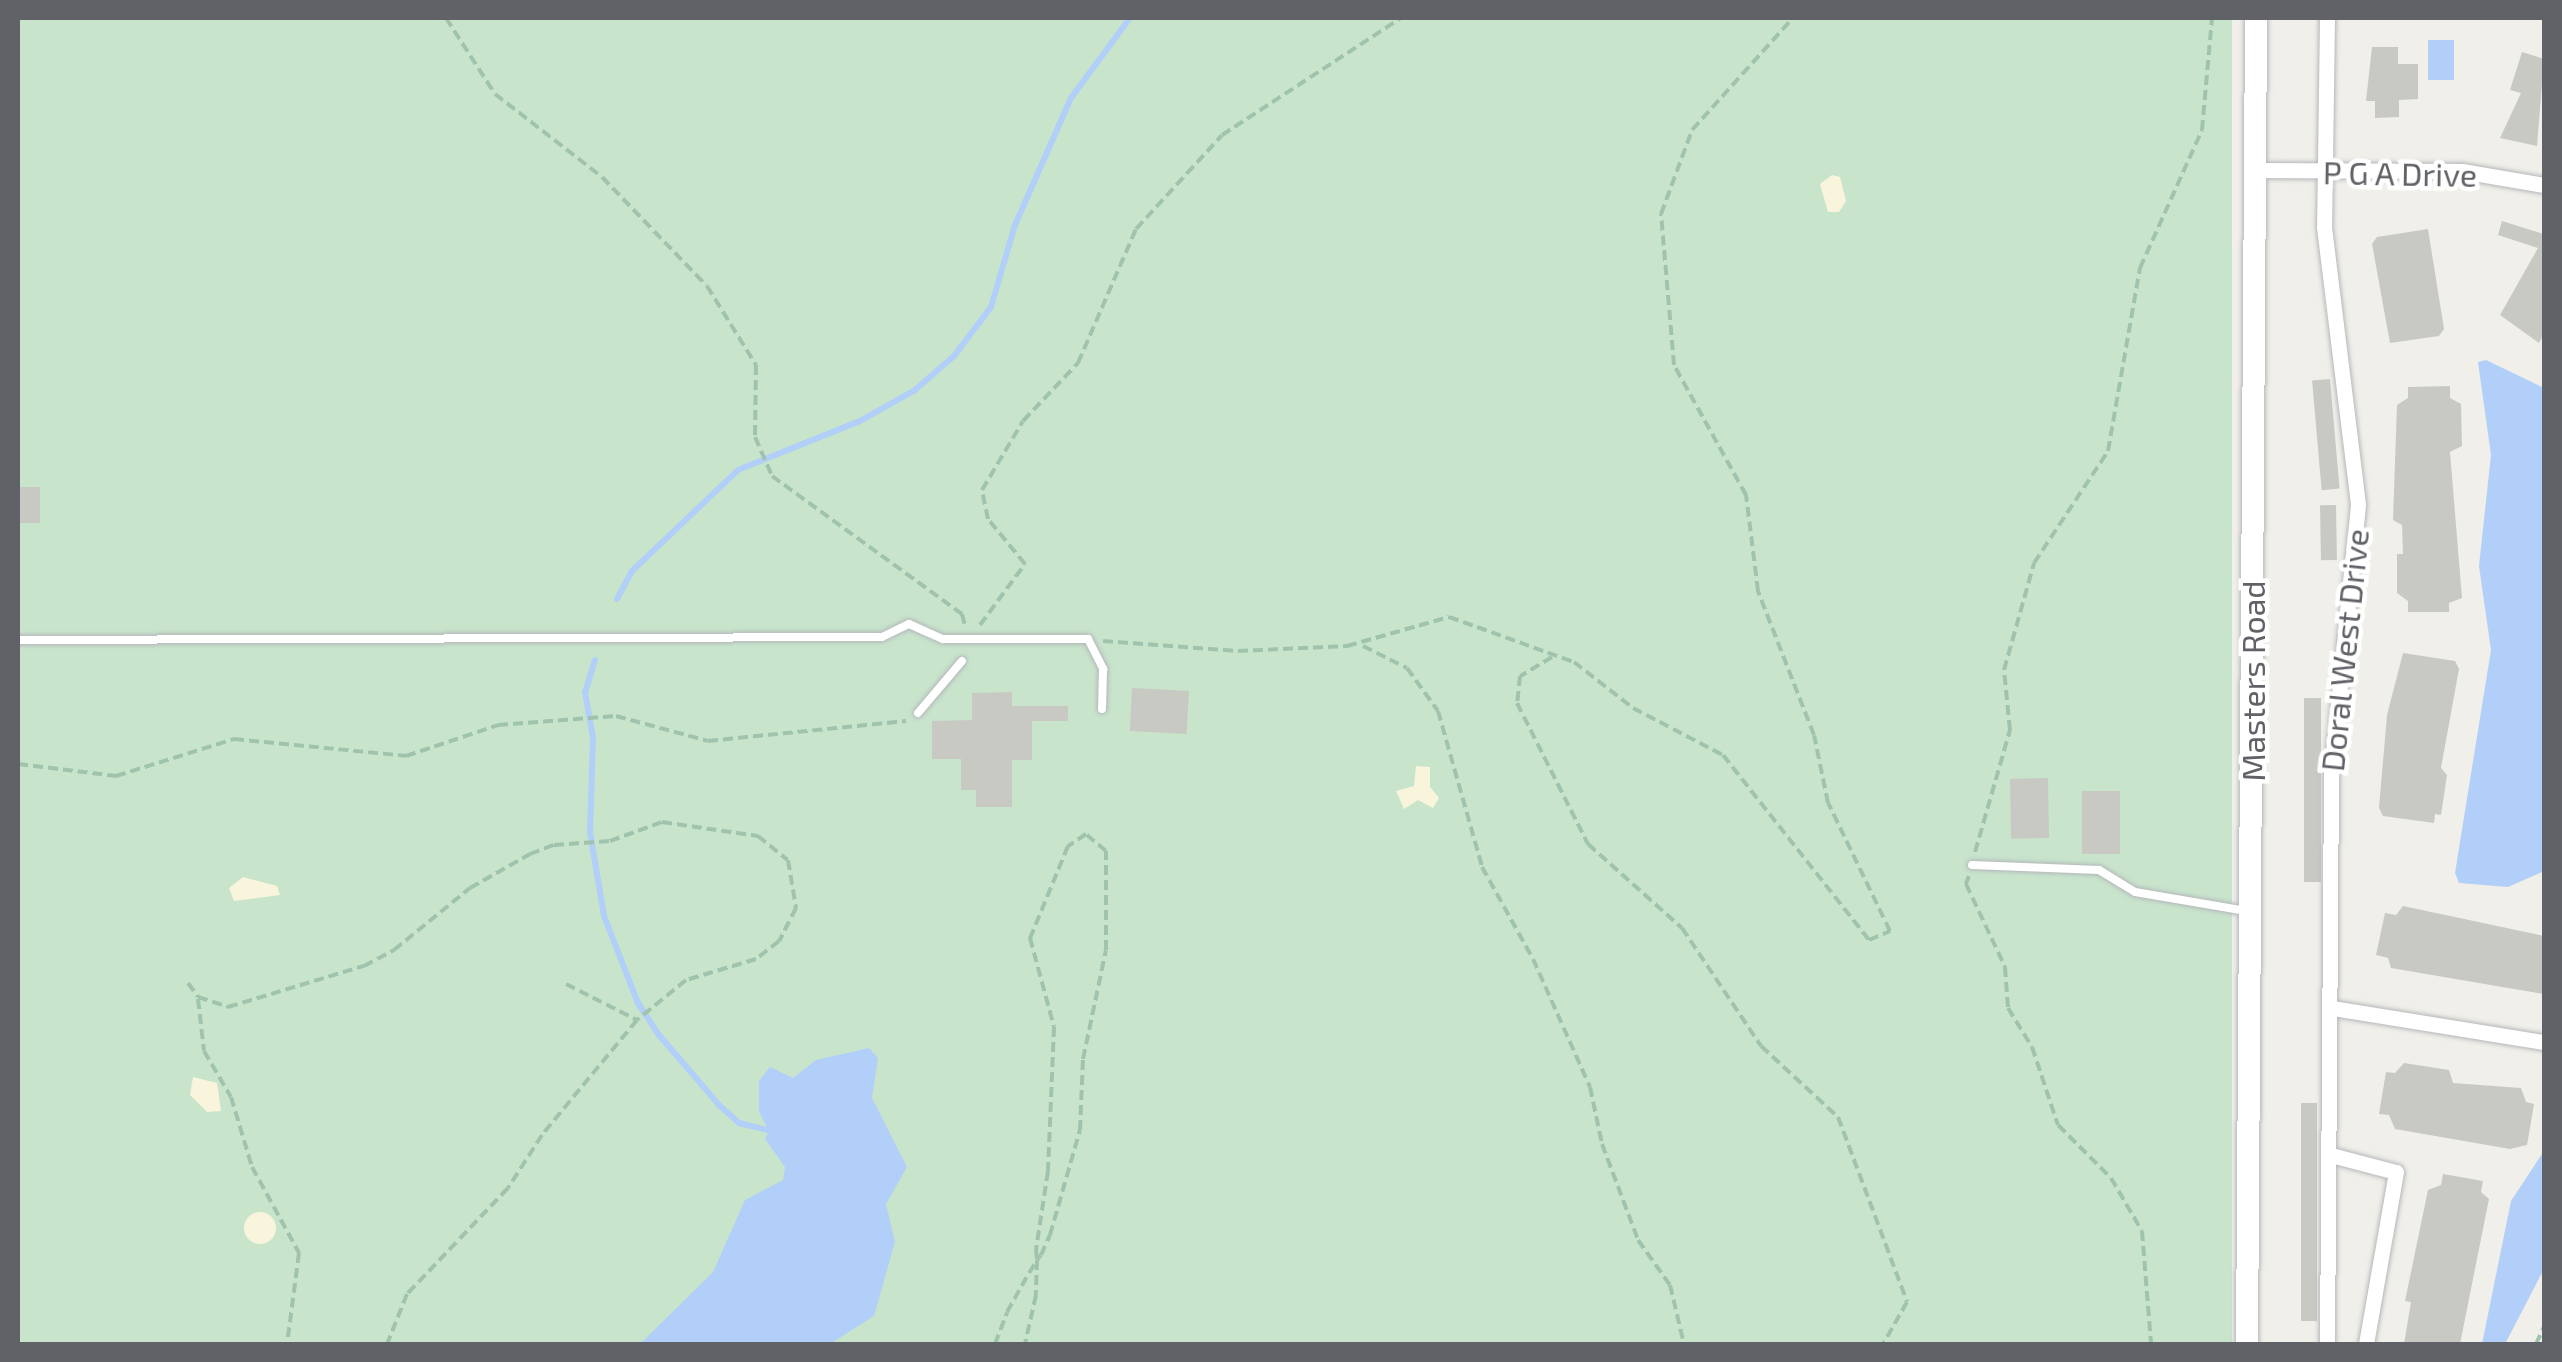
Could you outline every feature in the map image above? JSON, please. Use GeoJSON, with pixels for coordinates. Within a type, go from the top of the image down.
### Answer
{"type":"FeatureCollection","features":[{"type":"Feature","properties":{"kind":"street","name":"Masters Road"},"geometry":{"type":"LineString","coordinates":[[2247,1344],[2256,18]]}},
{"type":"Feature","properties":{"kind":"street","name":"Doral West Drive"},"geometry":{"type":"LineString","coordinates":[[2327,18],[2324,227],[2358,506],[2334,696],[2334,1008],[2327,1344]]}},
{"type":"Feature","properties":{"kind":"street","name":"P G A Drive"},"geometry":{"type":"LineString","coordinates":[[2255,170],[2462,171],[2544,185]]}},
{"type":"Feature","properties":{"kind":"street"},"geometry":{"type":"LineString","coordinates":[[2334,1008],[2544,1042]]}},
{"type":"Feature","properties":{"kind":"street"},"geometry":{"type":"LineString","coordinates":[[2330,1155],[2396,1172],[2366,1344]]}},
{"type":"Feature","properties":{"kind":"lane"},"geometry":{"type":"LineString","coordinates":[[18,640],[882,637],[910,624],[943,638],[1088,639],[1103,669],[1102,709]]}},
{"type":"Feature","properties":{"kind":"lane"},"geometry":{"type":"LineString","coordinates":[[918,713],[962,661]]}},
{"type":"Feature","properties":{"kind":"lane"},"geometry":{"type":"LineString","coordinates":[[1972,865],[2099,870],[2135,892],[2212,910],[2250,912]]}},
{"type":"Feature","properties":{"kind":"path"},"geometry":{"type":"LineString","coordinates":[[446,18],[494,94],[602,177],[707,286],[756,365],[755,437],[772,476],[962,614],[970,640]]}},
{"type":"Feature","properties":{"kind":"path"},"geometry":{"type":"LineString","coordinates":[[970,640],[1025,564],[988,519],[982,490],[1024,421],[1078,363],[1136,229],[1222,135],[1401,18]]}},
{"type":"Feature","properties":{"kind":"path"},"geometry":{"type":"LineString","coordinates":[[1348,646],[1449,617],[1574,662],[1633,708],[1723,755],[1868,940],[1890,931],[1828,803],[1814,735],[1758,591],[1746,494],[1674,365],[1660,214],[1692,130],[1794,18]]}},
{"type":"Feature","properties":{"kind":"path"},"geometry":{"type":"LineString","coordinates":[[2151,1344],[2142,1231],[2112,1178],[2058,1125],[2032,1047],[2008,1008],[2005,967],[1966,884],[2010,730],[2004,670],[2029,580],[2108,451],[2140,268],[2202,130],[2212,18]]}},
{"type":"Feature","properties":{"kind":"path"},"geometry":{"type":"LineString","coordinates":[[1088,639],[1238,651],[1376,648],[1400,662],[1438,711],[1482,868],[1534,959],[1590,1087],[1602,1144],[1638,1240],[1670,1285],[1684,1344]]}},
{"type":"Feature","properties":{"kind":"path"},"geometry":{"type":"LineString","coordinates":[[1552,657],[1520,676],[1516,703],[1588,844],[1682,928],[1761,1046],[1838,1117],[1907,1302],[1883,1344]]}},
{"type":"Feature","properties":{"kind":"path"},"geometry":{"type":"LineString","coordinates":[[18,764],[116,776],[234,739],[406,756],[498,725],[637,716],[708,741],[832,726],[896,727],[918,713]]}},
{"type":"Feature","properties":{"kind":"path"},"geometry":{"type":"LineString","coordinates":[[188,983],[198,997],[216,1006],[245,1005],[364,966],[496,873],[542,849],[600,843],[662,822],[766,838],[791,866],[796,908],[775,945],[756,959],[686,980],[639,1019],[552,1122],[508,1188],[407,1294],[387,1344]]}},
{"type":"Feature","properties":{"kind":"path"},"geometry":{"type":"LineString","coordinates":[[995,1344],[1037,1260],[1080,1130],[1085,1047],[1104,975],[1107,857],[1101,842],[1086,834],[1068,846],[1030,938],[1054,1024],[1037,1260],[1026,1344]]}},
{"type":"Feature","properties":{"kind":"path"},"geometry":{"type":"LineString","coordinates":[[566,984],[639,1019]]}},
{"type":"Feature","properties":{"kind":"path"},"geometry":{"type":"LineString","coordinates":[[198,997],[204,1050],[231,1097],[252,1166],[299,1253],[287,1344]]}},
{"type":"Feature","properties":{"kind":"path"},"geometry":{"type":"LineString","coordinates":[[2536,1344],[2544,1328]]}},
{"type":"Feature","properties":{"kind":"green space"},"geometry":{"type":"Polygon","coordinates":[[[18,18],[2232,18],[2232,1344],[18,1344],[18,18]]]}},
{"type":"Feature","properties":{"kind":"sand"},"geometry":{"type":"Polygon","coordinates":[[[1832,175],[1840,177],[1846,201],[1839,212],[1828,212],[1820,184],[1832,175]]]}},
{"type":"Feature","properties":{"kind":"sand"},"geometry":{"type":"Polygon","coordinates":[[[1416,766],[1430,767],[1430,787],[1439,798],[1433,808],[1418,800],[1404,809],[1396,791],[1414,786],[1416,766]]]}},
{"type":"Feature","properties":{"kind":"sand"},"geometry":{"type":"Polygon","coordinates":[[[243,877],[277,886],[280,895],[234,901],[229,888],[243,877]]]}},
{"type":"Feature","properties":{"kind":"sand"},"geometry":{"type":"Polygon","coordinates":[[[193,1077],[217,1083],[221,1111],[207,1112],[190,1095],[193,1077]]]}},
{"type":"Feature","properties":{"kind":"sand"},"geometry":{"type":"Polygon","coordinates":[[[260,1212],[271,1217],[276,1228],[271,1239],[260,1244],[249,1239],[244,1228],[249,1217],[260,1212]]]}},
{"type":"Feature","properties":{"kind":"water"},"geometry":{"type":"Polygon","coordinates":[[[2428,40],[2454,40],[2454,80],[2428,80],[2428,40]]]}},
{"type":"Feature","properties":{"kind":"water"},"geometry":{"type":"Polygon","coordinates":[[[2486,360],[2544,388],[2544,871],[2508,887],[2459,883],[2455,873],[2491,650],[2479,566],[2491,455],[2478,362],[2486,360]]]}},
{"type":"Feature","properties":{"kind":"water"},"geometry":{"type":"Polygon","coordinates":[[[869,1048],[878,1058],[872,1098],[907,1167],[886,1204],[895,1242],[874,1316],[830,1344],[640,1344],[713,1272],[745,1200],[783,1180],[785,1167],[765,1139],[769,1131],[759,1112],[759,1081],[770,1067],[793,1078],[816,1060],[869,1048]]]}},
{"type":"Feature","properties":{"kind":"water"},"geometry":{"type":"Polygon","coordinates":[[[2544,1151],[2544,1269],[2505,1344],[2482,1344],[2511,1201],[2544,1151]]]}},
{"type":"Feature","properties":{"kind":"building"},"geometry":{"type":"Polygon","coordinates":[[[2372,47],[2398,47],[2398,64],[2418,64],[2418,99],[2399,100],[2399,117],[2375,118],[2375,101],[2366,101],[2372,47]]]}},
{"type":"Feature","properties":{"kind":"building"},"geometry":{"type":"Polygon","coordinates":[[[2522,52],[2544,59],[2537,146],[2500,138],[2521,93],[2510,90],[2522,52]]]}},
{"type":"Feature","properties":{"kind":"building"},"geometry":{"type":"Polygon","coordinates":[[[2502,221],[2544,234],[2544,334],[2539,343],[2500,315],[2538,248],[2498,235],[2502,221]]]}},
{"type":"Feature","properties":{"kind":"building"},"geometry":{"type":"Polygon","coordinates":[[[2428,229],[2444,329],[2439,336],[2390,343],[2372,244],[2377,237],[2428,229]]]}},
{"type":"Feature","properties":{"kind":"building"},"geometry":{"type":"Polygon","coordinates":[[[2330,379],[2340,489],[2322,490],[2312,381],[2330,379]]]}},
{"type":"Feature","properties":{"kind":"building"},"geometry":{"type":"Polygon","coordinates":[[[2450,386],[2450,398],[2461,404],[2462,446],[2450,452],[2462,598],[2449,603],[2449,612],[2408,612],[2408,601],[2397,593],[2397,554],[2403,554],[2402,525],[2393,520],[2397,405],[2408,398],[2408,387],[2450,386]]]}},
{"type":"Feature","properties":{"kind":"building"},"geometry":{"type":"Polygon","coordinates":[[[18,487],[40,487],[40,523],[18,523],[18,487]]]}},
{"type":"Feature","properties":{"kind":"building"},"geometry":{"type":"Polygon","coordinates":[[[2320,505],[2336,505],[2337,560],[2321,560],[2320,505]]]}},
{"type":"Feature","properties":{"kind":"building"},"geometry":{"type":"Polygon","coordinates":[[[2403,653],[2455,661],[2459,669],[2441,768],[2447,775],[2441,815],[2435,814],[2434,823],[2383,816],[2379,808],[2387,715],[2403,653]]]}},
{"type":"Feature","properties":{"kind":"building"},"geometry":{"type":"Polygon","coordinates":[[[1132,688],[1189,691],[1187,734],[1130,731],[1132,688]]]}},
{"type":"Feature","properties":{"kind":"building"},"geometry":{"type":"Polygon","coordinates":[[[1012,692],[1012,706],[1068,706],[1068,721],[1032,721],[1032,760],[1012,760],[1012,807],[976,807],[976,790],[961,790],[961,759],[932,759],[932,721],[972,720],[972,693],[1012,692]]]}},
{"type":"Feature","properties":{"kind":"building"},"geometry":{"type":"Polygon","coordinates":[[[2304,698],[2321,698],[2321,882],[2304,882],[2304,698]]]}},
{"type":"Feature","properties":{"kind":"building"},"geometry":{"type":"Polygon","coordinates":[[[2048,778],[2049,838],[2011,839],[2010,779],[2048,778]]]}},
{"type":"Feature","properties":{"kind":"building"},"geometry":{"type":"Polygon","coordinates":[[[2082,791],[2120,791],[2120,854],[2082,854],[2082,791]]]}},
{"type":"Feature","properties":{"kind":"building"},"geometry":{"type":"Polygon","coordinates":[[[2403,906],[2544,936],[2544,994],[2391,968],[2388,958],[2376,955],[2385,913],[2396,915],[2403,906]]]}},
{"type":"Feature","properties":{"kind":"building"},"geometry":{"type":"Polygon","coordinates":[[[2404,1063],[2449,1070],[2453,1083],[2521,1088],[2526,1102],[2534,1104],[2527,1145],[2510,1149],[2395,1129],[2389,1115],[2379,1114],[2386,1072],[2395,1073],[2404,1063]]]}},
{"type":"Feature","properties":{"kind":"building"},"geometry":{"type":"Polygon","coordinates":[[[2301,1103],[2317,1103],[2317,1321],[2301,1321],[2301,1103]]]}},
{"type":"Feature","properties":{"kind":"building"},"geometry":{"type":"Polygon","coordinates":[[[2443,1174],[2483,1181],[2481,1192],[2489,1199],[2460,1344],[2404,1344],[2411,1302],[2405,1301],[2428,1190],[2441,1185],[2443,1174]]]}},
{"type":"Feature","properties":{"kind":"waterway"},"geometry":{"type":"LineString","coordinates":[[617,599],[632,571],[738,470],[860,421],[915,390],[954,356],[991,307],[1015,225],[1071,98],[1130,18]]}},
{"type":"Feature","properties":{"kind":"waterway"},"geometry":{"type":"LineString","coordinates":[[595,660],[585,692],[593,738],[590,832],[604,916],[638,1003],[659,1035],[739,1123],[770,1131]]}}]}
